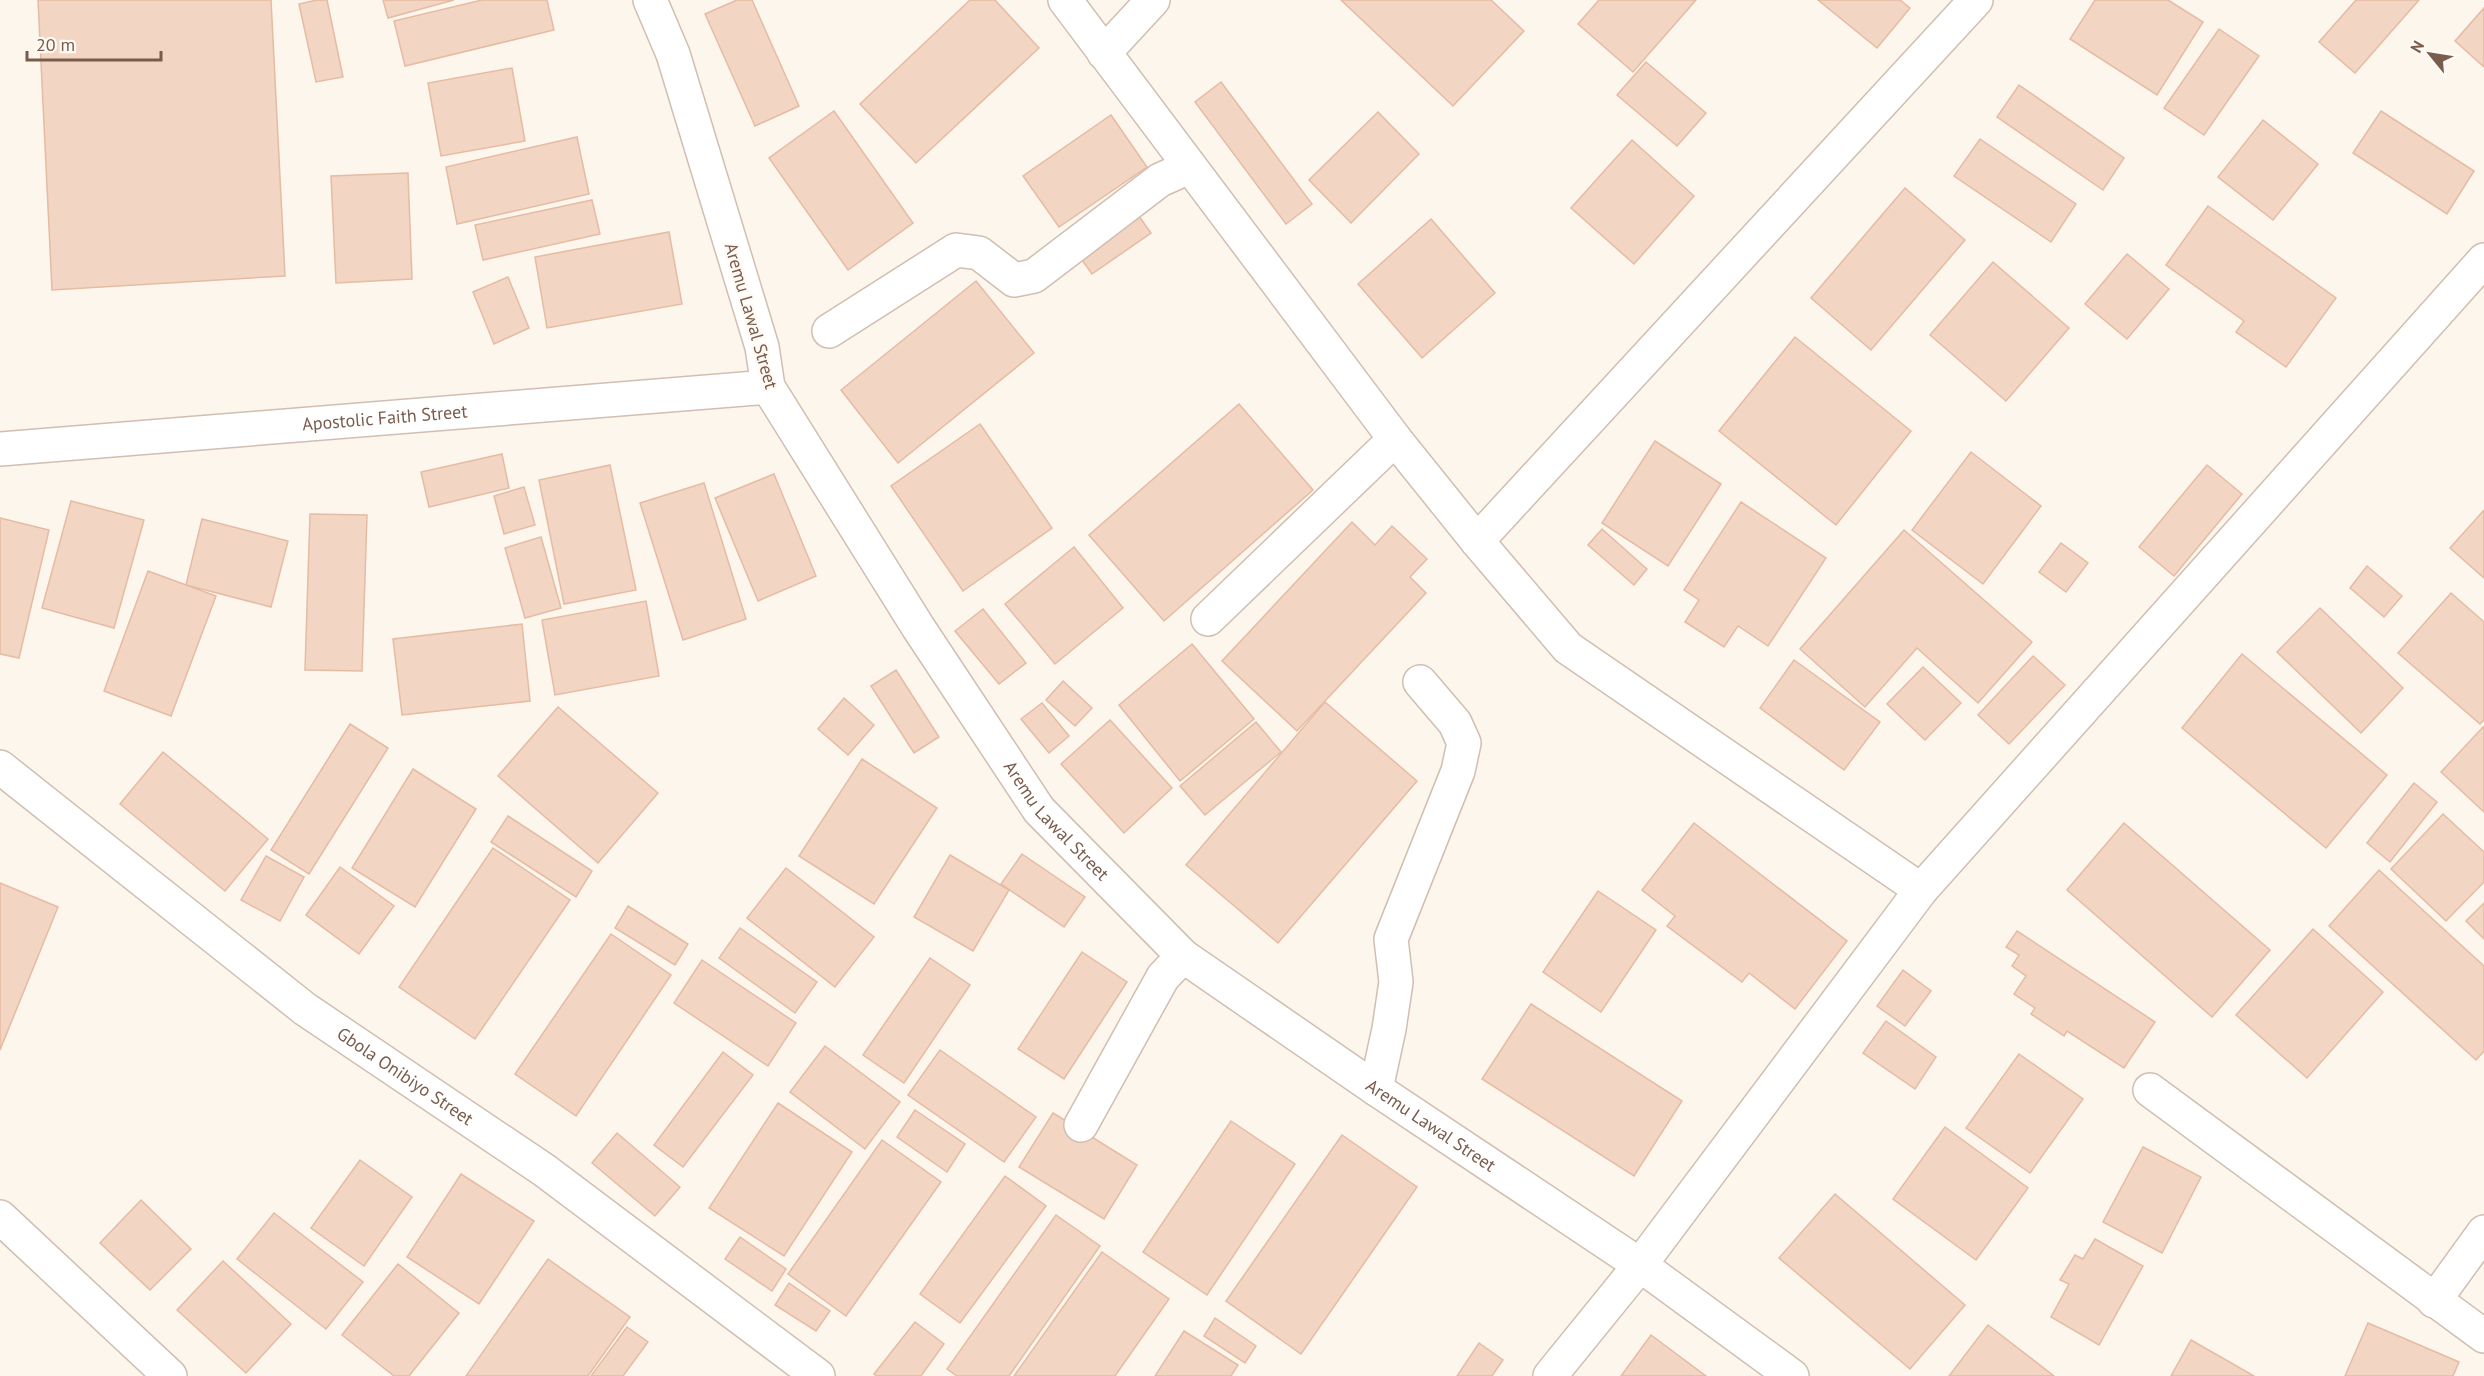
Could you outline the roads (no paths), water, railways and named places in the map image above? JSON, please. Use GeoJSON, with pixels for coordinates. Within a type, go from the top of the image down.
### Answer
{"type":"FeatureCollection","features":[{"type":"Feature","properties":{"kind":"street","name":"Aremu Lawal Street"},"geometry":{"type":"LineString","coordinates":[[650,0],[673,54],[762,347],[768,387],[918,627],[1039,810],[1183,956],[1376,1089],[1640,1265],[1792,1376]]}},
{"type":"Feature","properties":{"kind":"street"},"geometry":{"type":"LineString","coordinates":[[1065,0],[1395,439],[1477,541],[1568,648],[1921,890]]}},
{"type":"Feature","properties":{"kind":"street"},"geometry":{"type":"LineString","coordinates":[[1104,52],[1153,0]]}},
{"type":"Feature","properties":{"kind":"street"},"geometry":{"type":"LineString","coordinates":[[1477,541],[1976,0]]}},
{"type":"Feature","properties":{"kind":"street"},"geometry":{"type":"LineString","coordinates":[[829,331],[956,250],[979,253],[1014,279],[1034,276],[1160,180],[1189,167]]}},
{"type":"Feature","properties":{"kind":"street"},"geometry":{"type":"LineString","coordinates":[[1550,1376],[1640,1265],[1921,890],[2484,260]]}},
{"type":"Feature","properties":{"kind":"street","name":"Apostolic Faith Street"},"geometry":{"type":"LineString","coordinates":[[0,449],[768,387]]}},
{"type":"Feature","properties":{"kind":"street"},"geometry":{"type":"LineString","coordinates":[[1208,619],[1395,439]]}},
{"type":"Feature","properties":{"kind":"street"},"geometry":{"type":"LineString","coordinates":[[1376,1089],[1396,982],[1391,939],[1458,771],[1464,743],[1455,723],[1420,682]]}},
{"type":"Feature","properties":{"kind":"street","name":"Gbola Onibiyo Street"},"geometry":{"type":"LineString","coordinates":[[0,767],[305,1009],[544,1170],[818,1376]]}},
{"type":"Feature","properties":{"kind":"street"},"geometry":{"type":"LineString","coordinates":[[1082,1125],[1164,977],[1183,956]]}},
{"type":"Feature","properties":{"kind":"street"},"geometry":{"type":"LineString","coordinates":[[2150,1090],[2484,1336]]}},
{"type":"Feature","properties":{"kind":"street"},"geometry":{"type":"LineString","coordinates":[[0,1217],[170,1376]]}},
{"type":"Feature","properties":{"kind":"street"},"geometry":{"type":"LineString","coordinates":[[2434,1301],[2484,1232]]}}]}
